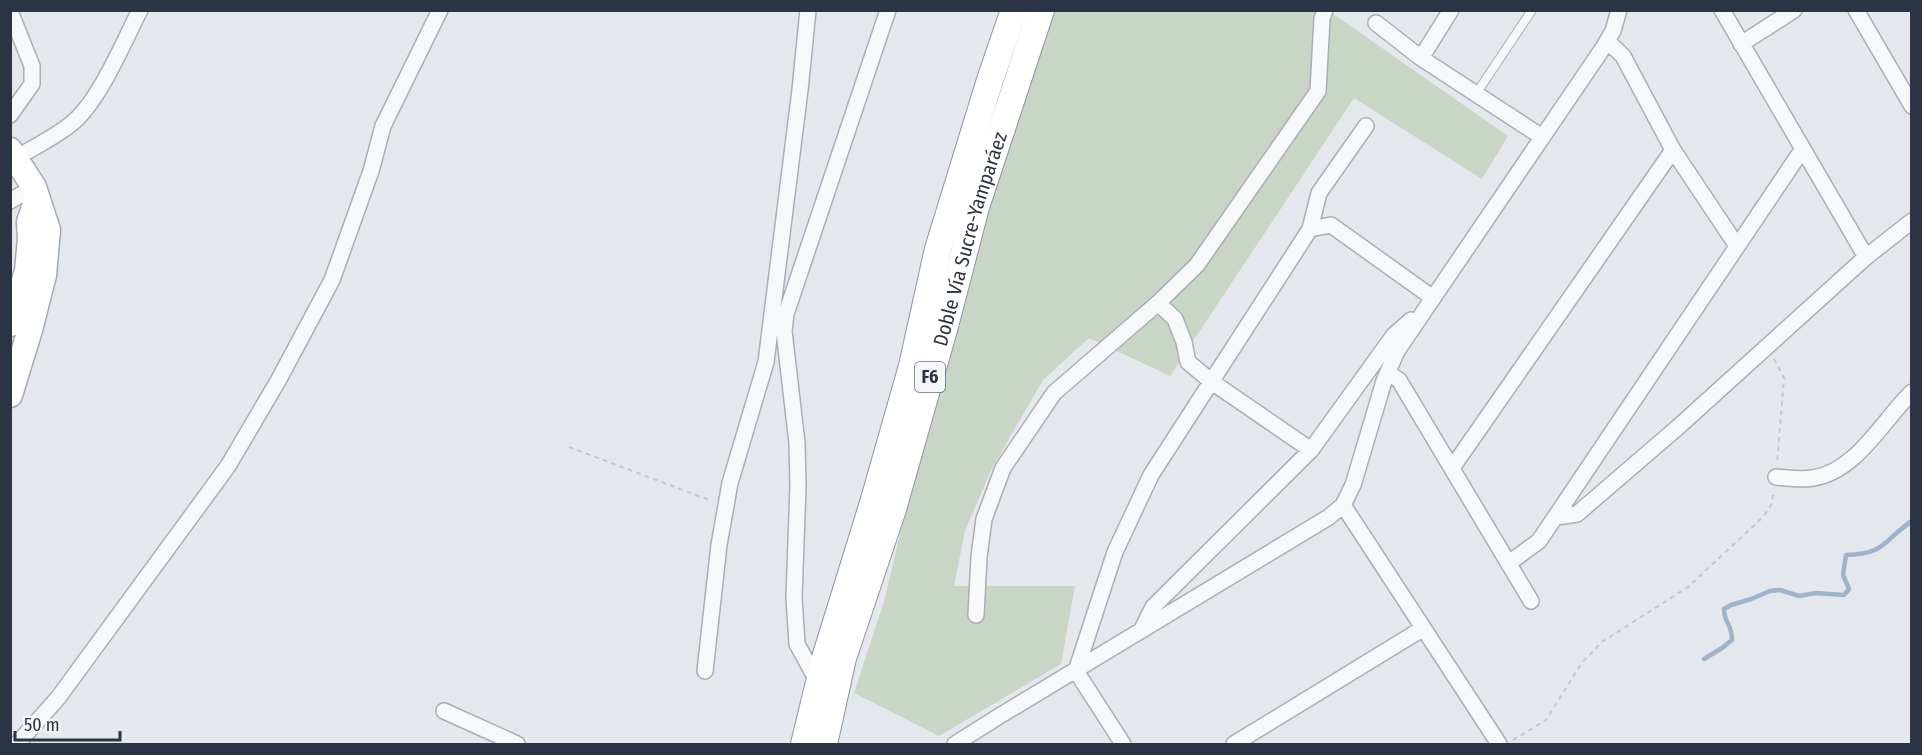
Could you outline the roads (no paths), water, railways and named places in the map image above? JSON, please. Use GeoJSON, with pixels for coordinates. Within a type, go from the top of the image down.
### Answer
{"type":"FeatureCollection","features":[{"type":"Feature","properties":{"kind":"highway","name":"Doble Vía Sucre-Yamparáez"},"geometry":{"type":"LineString","coordinates":[[824,744],[826,690],[873,503],[909,377],[938,249],[1014,10]]}},
{"type":"Feature","properties":{"kind":"highway","name":"Doble Vía Sucre-Yamparáez"},"geometry":{"type":"LineString","coordinates":[[804,744],[826,690],[843,658],[899,486],[976,207],[1041,10]]}},
{"type":"Feature","properties":{"kind":"main road"},"geometry":{"type":"LineString","coordinates":[[10,395],[44,275],[48,230],[35,193],[13,154]]}},
{"type":"Feature","properties":{"kind":"main road"},"geometry":{"type":"LineString","coordinates":[[10,324],[27,271],[29,222],[35,193]]}},
{"type":"Feature","properties":{"kind":"street"},"geometry":{"type":"LineString","coordinates":[[13,154],[70,125],[80,116],[93,99],[140,10]]}},
{"type":"Feature","properties":{"kind":"street"},"geometry":{"type":"LineString","coordinates":[[17,744],[58,698],[228,466],[278,381],[332,280],[371,171],[383,126],[440,10]]}},
{"type":"Feature","properties":{"kind":"street"},"geometry":{"type":"LineString","coordinates":[[705,671],[719,545],[730,483],[777,328],[808,10]]}},
{"type":"Feature","properties":{"kind":"street"},"geometry":{"type":"LineString","coordinates":[[826,690],[797,644],[794,598],[798,486],[797,443],[777,328],[786,314],[888,10]]}},
{"type":"Feature","properties":{"kind":"street"},"geometry":{"type":"LineString","coordinates":[[976,615],[979,557],[984,519],[1003,468],[1054,393],[1158,303],[1197,265],[1318,91],[1322,19],[1325,10]]}},
{"type":"Feature","properties":{"kind":"street"},"geometry":{"type":"LineString","coordinates":[[1421,58],[1451,10]]}},
{"type":"Feature","properties":{"kind":"street"},"geometry":{"type":"LineString","coordinates":[[1722,10],[1866,257]]}},
{"type":"Feature","properties":{"kind":"street"},"geometry":{"type":"LineString","coordinates":[[1741,44],[1794,10]]}},
{"type":"Feature","properties":{"kind":"street"},"geometry":{"type":"LineString","coordinates":[[1856,10],[1911,106]]}},
{"type":"Feature","properties":{"kind":"street"},"geometry":{"type":"LineString","coordinates":[[10,11],[32,66],[32,84],[10,115]]}},
{"type":"Feature","properties":{"kind":"street"},"geometry":{"type":"LineString","coordinates":[[955,744],[1329,517],[1343,505],[1353,485],[1397,351],[1607,41],[1613,31],[1614,13]]}},
{"type":"Feature","properties":{"kind":"street"},"geometry":{"type":"LineString","coordinates":[[1376,23],[1421,58],[1542,137]]}},
{"type":"Feature","properties":{"kind":"street"},"geometry":{"type":"LineString","coordinates":[[1607,41],[1623,56],[1673,150],[1737,246]]}},
{"type":"Feature","properties":{"kind":"street"},"geometry":{"type":"LineString","coordinates":[[1076,670],[1115,552],[1151,475],[1310,229],[1319,193],[1366,126]]}},
{"type":"Feature","properties":{"kind":"street"},"geometry":{"type":"LineString","coordinates":[[1452,468],[1673,150]]}},
{"type":"Feature","properties":{"kind":"street"},"geometry":{"type":"LineString","coordinates":[[1509,563],[1539,541],[1802,150]]}},
{"type":"Feature","properties":{"kind":"street"},"geometry":{"type":"LineString","coordinates":[[10,201],[35,193]]}},
{"type":"Feature","properties":{"kind":"street"},"geometry":{"type":"LineString","coordinates":[[1556,517],[1577,514],[1677,428],[1866,257],[1911,221]]}},
{"type":"Feature","properties":{"kind":"street"},"geometry":{"type":"LineString","coordinates":[[1310,229],[1331,225],[1430,302]]}},
{"type":"Feature","properties":{"kind":"street"},"geometry":{"type":"LineString","coordinates":[[1141,631],[1153,606],[1311,450],[1394,335],[1430,302]]}},
{"type":"Feature","properties":{"kind":"street"},"geometry":{"type":"LineString","coordinates":[[1158,303],[1175,320],[1184,342],[1188,362],[1212,382],[1311,450]]}},
{"type":"Feature","properties":{"kind":"street"},"geometry":{"type":"LineString","coordinates":[[1388,373],[1399,380],[1531,601]]}},
{"type":"Feature","properties":{"kind":"street"},"geometry":{"type":"LineString","coordinates":[[1776,477],[1813,478],[1838,470],[1875,437],[1911,392]]}},
{"type":"Feature","properties":{"kind":"street"},"geometry":{"type":"LineString","coordinates":[[1343,505],[1499,744]]}},
{"type":"Feature","properties":{"kind":"street"},"geometry":{"type":"LineString","coordinates":[[1234,744],[1422,628]]}},
{"type":"Feature","properties":{"kind":"street"},"geometry":{"type":"LineString","coordinates":[[1076,670],[1123,744]]}},
{"type":"Feature","properties":{"kind":"street"},"geometry":{"type":"LineString","coordinates":[[444,711],[517,744]]}},
{"type":"Feature","properties":{"kind":"lane"},"geometry":{"type":"LineString","coordinates":[[1476,94],[1532,10]]}},
{"type":"Feature","properties":{"kind":"waterway"},"geometry":{"type":"LineString","coordinates":[[1704,659],[1732,640],[1724,609],[1770,591],[1780,590],[1799,596],[1816,593],[1844,595],[1849,589],[1843,575],[1846,555],[1877,549],[1912,521]]}}]}
